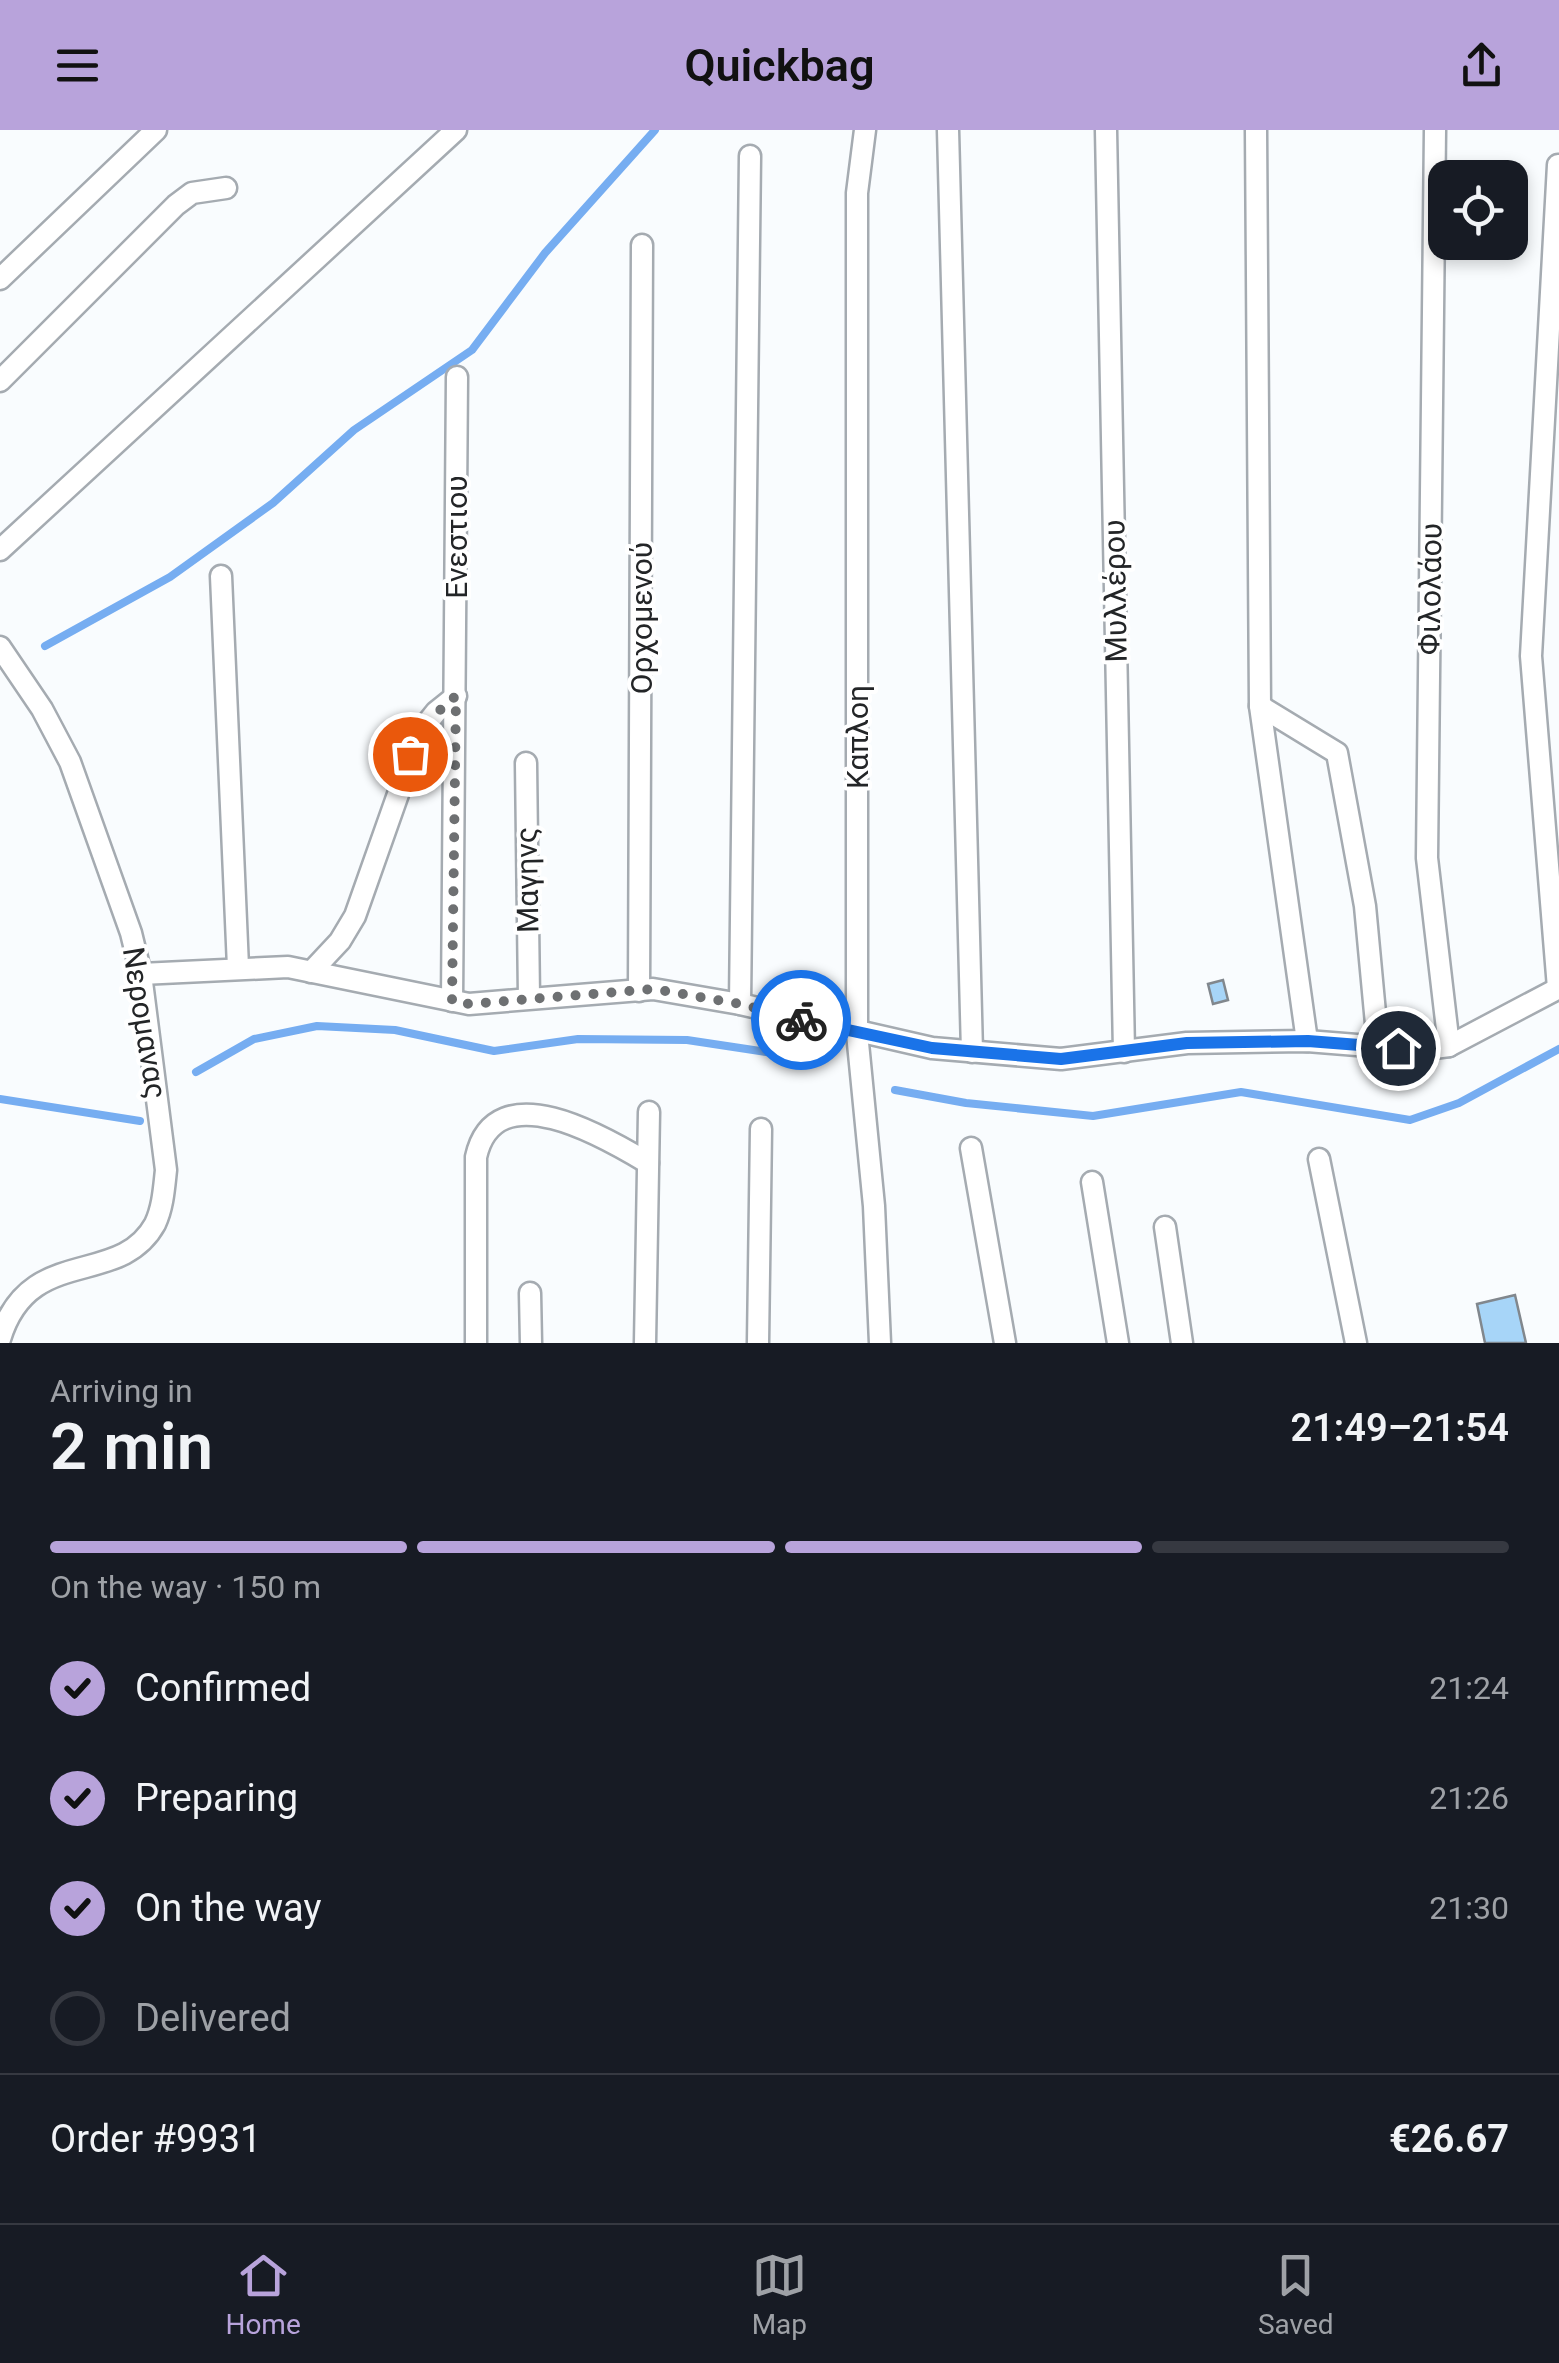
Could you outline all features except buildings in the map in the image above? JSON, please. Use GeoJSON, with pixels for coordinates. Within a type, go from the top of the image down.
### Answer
{"type":"FeatureCollection","features":[{"type":"Feature","properties":{"kind":"street"},"geometry":{"type":"LineString","coordinates":[[0,279],[156,130]]}},
{"type":"Feature","properties":{"kind":"street"},"geometry":{"type":"LineString","coordinates":[[0,550],[456,130]]}},
{"type":"Feature","properties":{"kind":"street","name":"Καπλοη"},"geometry":{"type":"LineString","coordinates":[[866,130],[857,193],[857,1034],[874,1206],[880,1343]]}},
{"type":"Feature","properties":{"kind":"street"},"geometry":{"type":"LineString","coordinates":[[948,130],[972,1052]]}},
{"type":"Feature","properties":{"kind":"street","name":"Μυλλέρου"},"geometry":{"type":"LineString","coordinates":[[1106,130],[1124,1052]]}},
{"type":"Feature","properties":{"kind":"street"},"geometry":{"type":"LineString","coordinates":[[1256,130],[1260,706],[1308,1041]]}},
{"type":"Feature","properties":{"kind":"street","name":"Φιλολάου"},"geometry":{"type":"LineString","coordinates":[[1435,130],[1428,858],[1449,1046]]}},
{"type":"Feature","properties":{"kind":"street"},"geometry":{"type":"LineString","coordinates":[[740,1004],[750,156]]}},
{"type":"Feature","properties":{"kind":"street"},"geometry":{"type":"LineString","coordinates":[[141,974],[288,967],[469,1004],[654,989],[740,1004],[857,1034],[932,1048],[1061,1059],[1187,1043],[1308,1041],[1418,1050],[1449,1046],[1559,988],[1531,656],[1558,165]]}},
{"type":"Feature","properties":{"kind":"street"},"geometry":{"type":"LineString","coordinates":[[0,381],[176,205],[192,193],[226,188]]}},
{"type":"Feature","properties":{"kind":"street","name":"Ορχομενού"},"geometry":{"type":"LineString","coordinates":[[639,990],[642,245]]}},
{"type":"Feature","properties":{"kind":"street","name":"Ενεστιου"},"geometry":{"type":"LineString","coordinates":[[452,1001],[457,377]]}},
{"type":"Feature","properties":{"kind":"street"},"geometry":{"type":"LineString","coordinates":[[222,576],[238,967]]}},
{"type":"Feature","properties":{"kind":"street","name":"Νερομανας"},"geometry":{"type":"LineString","coordinates":[[0,647],[56,732],[100,838],[141,974],[166,1170],[164,1198],[156,1222],[142,1241],[122,1255],[65,1271],[39,1283],[20,1298],[6,1317],[0,1338]]}},
{"type":"Feature","properties":{"kind":"street"},"geometry":{"type":"LineString","coordinates":[[311,972],[340,941],[354,916],[420,732],[456,696]]}},
{"type":"Feature","properties":{"kind":"street"},"geometry":{"type":"LineString","coordinates":[[1260,706],[1337,753],[1366,906],[1378,1045]]}},
{"type":"Feature","properties":{"kind":"street","name":"Μαγηνς"},"geometry":{"type":"LineString","coordinates":[[526,763],[529,998]]}},
{"type":"Feature","properties":{"kind":"street"},"geometry":{"type":"LineString","coordinates":[[645,1343],[649,1112]]}},
{"type":"Feature","properties":{"kind":"street"},"geometry":{"type":"LineString","coordinates":[[476,1343],[476,1157],[480,1138],[493,1124],[515,1116],[545,1116],[572,1122],[601,1134],[648,1163]]}},
{"type":"Feature","properties":{"kind":"street"},"geometry":{"type":"LineString","coordinates":[[758,1343],[761,1129]]}},
{"type":"Feature","properties":{"kind":"street"},"geometry":{"type":"LineString","coordinates":[[971,1148],[1005,1343]]}},
{"type":"Feature","properties":{"kind":"street"},"geometry":{"type":"LineString","coordinates":[[1319,1159],[1356,1343]]}},
{"type":"Feature","properties":{"kind":"street"},"geometry":{"type":"LineString","coordinates":[[1092,1182],[1118,1343]]}},
{"type":"Feature","properties":{"kind":"street"},"geometry":{"type":"LineString","coordinates":[[1165,1227],[1182,1343]]}},
{"type":"Feature","properties":{"kind":"street"},"geometry":{"type":"LineString","coordinates":[[530,1293],[530,1343]]}},
{"type":"Feature","properties":{"kind":"waterway"},"geometry":{"type":"LineString","coordinates":[[45,646],[170,577],[273,503],[354,430],[472,350],[545,253],[655,130]]}},
{"type":"Feature","properties":{"kind":"waterway"},"geometry":{"type":"LineString","coordinates":[[196,1072],[254,1039],[317,1026],[395,1030],[494,1051],[578,1039],[687,1040],[806,1058]]}},
{"type":"Feature","properties":{"kind":"waterway"},"geometry":{"type":"LineString","coordinates":[[895,1090],[966,1103],[1093,1116],[1241,1092],[1410,1120],[1459,1103],[1559,1049]]}},
{"type":"Feature","properties":{"kind":"waterway"},"geometry":{"type":"LineString","coordinates":[[0,1099],[140,1121]]}},
{"type":"Feature","properties":{"kind":"way so far"},"geometry":{"type":"LineString","coordinates":[[410,754],[420,732],[456,696],[452,1001],[469,1004],[654,989],[740,1004],[801,1020]]}},
{"type":"Feature","properties":{"kind":"route"},"geometry":{"type":"LineString","coordinates":[[801,1020],[932,1048],[1061,1059],[1187,1043],[1308,1041],[1398,1048]]}}]}
